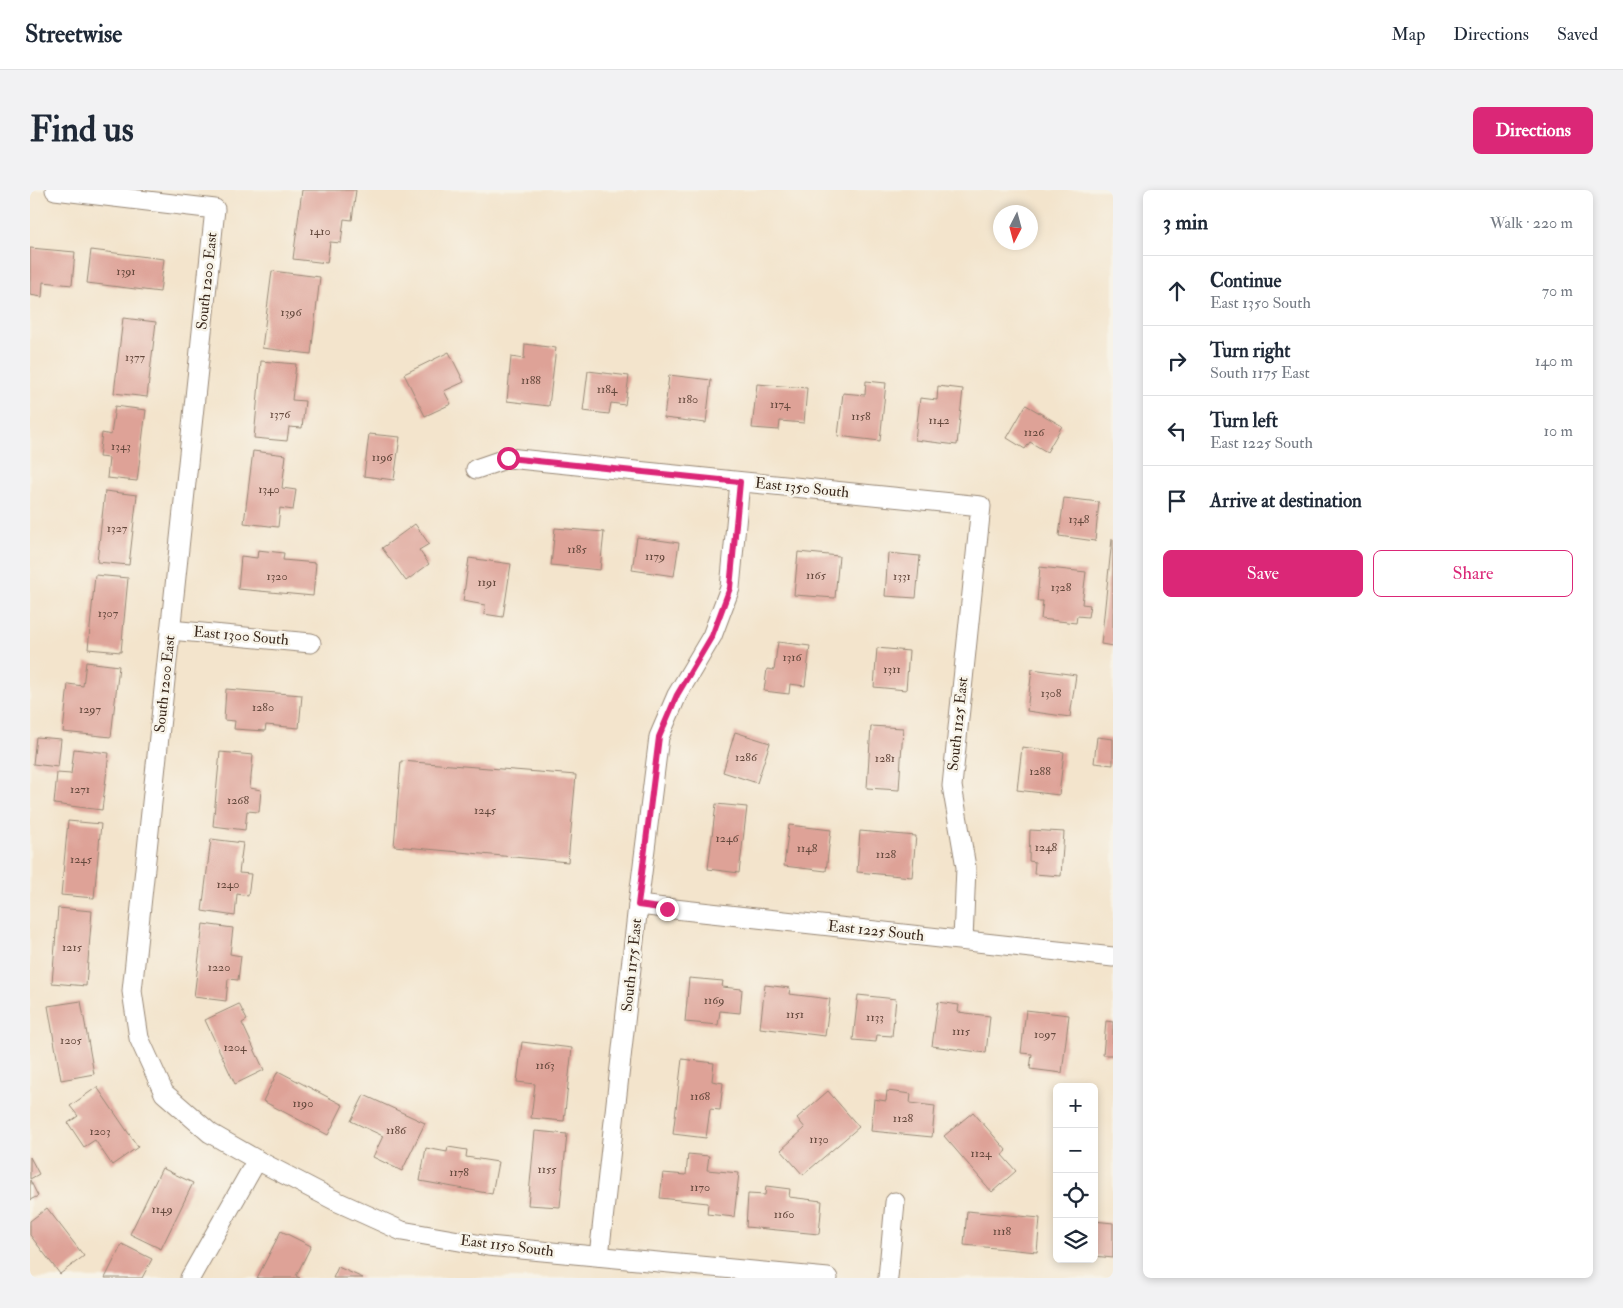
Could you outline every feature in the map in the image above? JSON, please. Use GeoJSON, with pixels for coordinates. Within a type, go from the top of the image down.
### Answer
{"type":"FeatureCollection","features":[{"type":"Feature","properties":{"kind":"street","name":"South 1200 East"},"geometry":{"type":"LineString","coordinates":[[55,190],[214,209],[132,991],[139,1038],[164,1094],[210,1133]]}},
{"type":"Feature","properties":{"kind":"street","name":"East 1350 South"},"geometry":{"type":"LineString","coordinates":[[476,469],[508,458],[981,506]]}},
{"type":"Feature","properties":{"kind":"street","name":"South 1175 East"},"geometry":{"type":"LineString","coordinates":[[599,1256],[638,905],[659,737],[677,695],[712,636],[730,588],[740,482]]}},
{"type":"Feature","properties":{"kind":"street","name":"South 1125 East"},"geometry":{"type":"LineString","coordinates":[[963,940],[966,867],[952,786],[981,506]]}},
{"type":"Feature","properties":{"kind":"street","name":"East 1300 South"},"geometry":{"type":"LineString","coordinates":[[170,630],[311,643]]}},
{"type":"Feature","properties":{"kind":"street","name":"East 1225 South"},"geometry":{"type":"LineString","coordinates":[[638,905],[1113,957]]}},
{"type":"Feature","properties":{"kind":"street","name":"East 1150 South"},"geometry":{"type":"LineString","coordinates":[[210,1133],[338,1202],[402,1231],[488,1246],[828,1278]]}},
{"type":"Feature","properties":{"kind":"street"},"geometry":{"type":"LineString","coordinates":[[190,1278],[257,1160]]}},
{"type":"Feature","properties":{"kind":"street"},"geometry":{"type":"LineString","coordinates":[[888,1278],[895,1202]]}},
{"type":"Feature","properties":{"kind":"building"},"geometry":{"type":"Polygon","coordinates":[[[302,190],[356,190],[352,220],[344,219],[341,243],[330,242],[327,263],[293,259],[302,190]]]}},
{"type":"Feature","properties":{"kind":"building"},"geometry":{"type":"Polygon","coordinates":[[[30,248],[75,252],[72,285],[43,282],[42,297],[30,295],[30,248]]]}},
{"type":"Feature","properties":{"kind":"building"},"geometry":{"type":"Polygon","coordinates":[[[91,250],[164,259],[160,292],[87,283],[91,250]]]}},
{"type":"Feature","properties":{"kind":"building"},"geometry":{"type":"Polygon","coordinates":[[[272,271],[320,277],[311,354],[262,348],[272,271]]]}},
{"type":"Feature","properties":{"kind":"building"},"geometry":{"type":"Polygon","coordinates":[[[123,318],[156,322],[147,397],[114,393],[123,318]]]}},
{"type":"Feature","properties":{"kind":"building"},"geometry":{"type":"Polygon","coordinates":[[[525,344],[556,348],[549,406],[507,401],[511,357],[524,359],[525,344]]]}},
{"type":"Feature","properties":{"kind":"building"},"geometry":{"type":"Polygon","coordinates":[[[449,352],[464,382],[444,391],[451,404],[425,416],[404,374],[449,352]]]}},
{"type":"Feature","properties":{"kind":"building"},"geometry":{"type":"Polygon","coordinates":[[[261,361],[296,364],[292,400],[305,401],[302,428],[289,427],[287,441],[254,438],[261,361]]]}},
{"type":"Feature","properties":{"kind":"building"},"geometry":{"type":"Polygon","coordinates":[[[588,371],[629,376],[625,405],[611,403],[609,414],[583,411],[588,371]]]}},
{"type":"Feature","properties":{"kind":"building"},"geometry":{"type":"Polygon","coordinates":[[[669,375],[711,380],[706,423],[664,418],[669,375]]]}},
{"type":"Feature","properties":{"kind":"building"},"geometry":{"type":"Polygon","coordinates":[[[866,381],[886,383],[880,441],[838,436],[843,393],[865,395],[866,381]]]}},
{"type":"Feature","properties":{"kind":"building"},"geometry":{"type":"Polygon","coordinates":[[[757,384],[807,388],[804,423],[780,421],[779,430],[752,428],[757,384]]]}},
{"type":"Feature","properties":{"kind":"building"},"geometry":{"type":"Polygon","coordinates":[[[938,386],[963,389],[957,445],[915,440],[920,398],[937,400],[938,386]]]}},
{"type":"Feature","properties":{"kind":"building"},"geometry":{"type":"Polygon","coordinates":[[[1026,405],[1062,426],[1047,452],[1030,442],[1025,449],[1007,438],[1026,405]]]}},
{"type":"Feature","properties":{"kind":"building"},"geometry":{"type":"Polygon","coordinates":[[[115,406],[146,410],[137,481],[107,478],[109,458],[99,457],[102,433],[111,435],[115,406]]]}},
{"type":"Feature","properties":{"kind":"building"},"geometry":{"type":"Polygon","coordinates":[[[369,434],[400,437],[394,480],[364,476],[369,434]]]}},
{"type":"Feature","properties":{"kind":"building"},"geometry":{"type":"Polygon","coordinates":[[[253,451],[286,455],[282,488],[296,490],[293,510],[280,508],[278,527],[244,523],[253,451]]]}},
{"type":"Feature","properties":{"kind":"building"},"geometry":{"type":"Polygon","coordinates":[[[105,491],[137,495],[129,565],[97,562],[105,491]]]}},
{"type":"Feature","properties":{"kind":"building"},"geometry":{"type":"Polygon","coordinates":[[[1064,498],[1099,502],[1095,541],[1059,536],[1064,498]]]}},
{"type":"Feature","properties":{"kind":"building"},"geometry":{"type":"Polygon","coordinates":[[[415,524],[429,544],[419,550],[429,564],[406,581],[382,548],[415,524]]]}},
{"type":"Feature","properties":{"kind":"building"},"geometry":{"type":"Polygon","coordinates":[[[555,528],[604,532],[600,570],[551,565],[555,528]]]}},
{"type":"Feature","properties":{"kind":"building"},"geometry":{"type":"Polygon","coordinates":[[[637,537],[679,543],[674,576],[632,570],[637,537]]]}},
{"type":"Feature","properties":{"kind":"building"},"geometry":{"type":"Polygon","coordinates":[[[1113,539],[1113,646],[1101,644],[1113,539]]]}},
{"type":"Feature","properties":{"kind":"building"},"geometry":{"type":"Polygon","coordinates":[[[258,550],[284,553],[283,560],[316,563],[313,596],[238,589],[241,556],[257,558],[258,550]]]}},
{"type":"Feature","properties":{"kind":"building"},"geometry":{"type":"Polygon","coordinates":[[[798,552],[839,556],[835,598],[794,595],[798,552]]]}},
{"type":"Feature","properties":{"kind":"building"},"geometry":{"type":"Polygon","coordinates":[[[888,553],[920,556],[916,598],[885,596],[888,553]]]}},
{"type":"Feature","properties":{"kind":"building"},"geometry":{"type":"Polygon","coordinates":[[[469,558],[511,564],[503,617],[484,614],[485,605],[463,601],[469,558]]]}},
{"type":"Feature","properties":{"kind":"building"},"geometry":{"type":"Polygon","coordinates":[[[1040,567],[1086,572],[1082,604],[1090,605],[1088,617],[1077,616],[1076,623],[1041,619],[1043,601],[1037,601],[1040,567]]]}},
{"type":"Feature","properties":{"kind":"building"},"geometry":{"type":"Polygon","coordinates":[[[95,575],[128,578],[121,652],[88,649],[95,575]]]}},
{"type":"Feature","properties":{"kind":"building"},"geometry":{"type":"Polygon","coordinates":[[[778,642],[810,646],[805,686],[790,684],[789,694],[764,691],[767,669],[774,670],[778,642]]]}},
{"type":"Feature","properties":{"kind":"building"},"geometry":{"type":"Polygon","coordinates":[[[877,648],[909,651],[906,690],[874,687],[877,648]]]}},
{"type":"Feature","properties":{"kind":"building"},"geometry":{"type":"Polygon","coordinates":[[[86,662],[119,666],[111,737],[63,732],[68,684],[83,686],[86,662]]]}},
{"type":"Feature","properties":{"kind":"building"},"geometry":{"type":"Polygon","coordinates":[[[1032,669],[1076,675],[1070,717],[1027,711],[1032,669]]]}},
{"type":"Feature","properties":{"kind":"building"},"geometry":{"type":"Polygon","coordinates":[[[226,689],[302,695],[299,728],[266,725],[265,731],[234,729],[235,721],[224,720],[226,689]]]}},
{"type":"Feature","properties":{"kind":"building"},"geometry":{"type":"Polygon","coordinates":[[[871,726],[903,728],[899,790],[867,788],[871,726]]]}},
{"type":"Feature","properties":{"kind":"building"},"geometry":{"type":"Polygon","coordinates":[[[735,732],[770,743],[757,783],[723,772],[735,732]]]}},
{"type":"Feature","properties":{"kind":"building"},"geometry":{"type":"Polygon","coordinates":[[[36,737],[61,739],[58,767],[33,764],[36,737]]]}},
{"type":"Feature","properties":{"kind":"building"},"geometry":{"type":"Polygon","coordinates":[[[1097,737],[1113,739],[1113,765],[1094,763],[1097,737]]]}},
{"type":"Feature","properties":{"kind":"building"},"geometry":{"type":"Polygon","coordinates":[[[1022,747],[1064,752],[1059,795],[1017,790],[1022,747]]]}},
{"type":"Feature","properties":{"kind":"building"},"geometry":{"type":"Polygon","coordinates":[[[74,749],[109,753],[102,810],[54,804],[57,773],[71,774],[74,749]]]}},
{"type":"Feature","properties":{"kind":"building"},"geometry":{"type":"Polygon","coordinates":[[[220,752],[253,755],[250,788],[261,790],[259,812],[247,811],[245,830],[213,826],[220,752]]]}},
{"type":"Feature","properties":{"kind":"building"},"geometry":{"type":"Polygon","coordinates":[[[401,761],[576,775],[568,862],[394,846],[401,761]]]}},
{"type":"Feature","properties":{"kind":"building"},"geometry":{"type":"Polygon","coordinates":[[[716,804],[747,807],[739,873],[708,869],[716,804]]]}},
{"type":"Feature","properties":{"kind":"building"},"geometry":{"type":"Polygon","coordinates":[[[68,821],[101,824],[94,898],[61,895],[68,821]]]}},
{"type":"Feature","properties":{"kind":"building"},"geometry":{"type":"Polygon","coordinates":[[[789,825],[831,830],[826,871],[784,866],[789,825]]]}},
{"type":"Feature","properties":{"kind":"building"},"geometry":{"type":"Polygon","coordinates":[[[1030,830],[1064,832],[1061,876],[1034,874],[1035,862],[1029,861],[1030,830]]]}},
{"type":"Feature","properties":{"kind":"building"},"geometry":{"type":"Polygon","coordinates":[[[860,831],[916,836],[912,877],[857,872],[860,831]]]}},
{"type":"Feature","properties":{"kind":"building"},"geometry":{"type":"Polygon","coordinates":[[[211,839],[243,843],[239,873],[251,874],[248,896],[237,894],[235,916],[202,911],[211,839]]]}},
{"type":"Feature","properties":{"kind":"building"},"geometry":{"type":"Polygon","coordinates":[[[58,908],[92,911],[86,986],[52,983],[58,908]]]}},
{"type":"Feature","properties":{"kind":"building"},"geometry":{"type":"Polygon","coordinates":[[[203,924],[233,928],[230,954],[241,956],[238,980],[228,979],[226,1001],[194,997],[203,924]]]}},
{"type":"Feature","properties":{"kind":"building"},"geometry":{"type":"Polygon","coordinates":[[[689,978],[723,981],[722,987],[742,989],[740,1013],[720,1011],[718,1025],[685,1022],[689,978]]]}},
{"type":"Feature","properties":{"kind":"building"},"geometry":{"type":"Polygon","coordinates":[[[765,985],[790,988],[789,994],[830,999],[825,1036],[760,1028],[765,985]]]}},
{"type":"Feature","properties":{"kind":"building"},"geometry":{"type":"Polygon","coordinates":[[[858,995],[896,999],[892,1036],[877,1035],[876,1042],[853,1040],[858,995]]]}},
{"type":"Feature","properties":{"kind":"building"},"geometry":{"type":"Polygon","coordinates":[[[81,1001],[94,1074],[61,1080],[48,1006],[81,1001]]]}},
{"type":"Feature","properties":{"kind":"building"},"geometry":{"type":"Polygon","coordinates":[[[938,1002],[959,1005],[958,1012],[990,1016],[986,1053],[932,1046],[938,1002]]]}},
{"type":"Feature","properties":{"kind":"building"},"geometry":{"type":"Polygon","coordinates":[[[239,1004],[247,1020],[242,1023],[264,1070],[235,1084],[205,1020],[239,1004]]]}},
{"type":"Feature","properties":{"kind":"building"},"geometry":{"type":"Polygon","coordinates":[[[1026,1010],[1069,1015],[1062,1073],[1030,1069],[1032,1054],[1021,1053],[1026,1010]]]}},
{"type":"Feature","properties":{"kind":"building"},"geometry":{"type":"Polygon","coordinates":[[[1106,1021],[1113,1022],[1113,1055],[1103,1055],[1106,1021]]]}},
{"type":"Feature","properties":{"kind":"building"},"geometry":{"type":"Polygon","coordinates":[[[522,1042],[572,1048],[564,1121],[531,1118],[535,1084],[517,1082],[522,1042]]]}},
{"type":"Feature","properties":{"kind":"building"},"geometry":{"type":"Polygon","coordinates":[[[682,1059],[714,1063],[712,1081],[723,1083],[720,1110],[710,1109],[706,1138],[673,1134],[682,1059]]]}},
{"type":"Feature","properties":{"kind":"building"},"geometry":{"type":"Polygon","coordinates":[[[278,1071],[343,1105],[328,1135],[263,1101],[278,1071]]]}},
{"type":"Feature","properties":{"kind":"building"},"geometry":{"type":"Polygon","coordinates":[[[97,1087],[138,1147],[112,1165],[95,1140],[84,1147],[68,1123],[78,1116],[70,1106],[97,1087]]]}},
{"type":"Feature","properties":{"kind":"building"},"geometry":{"type":"Polygon","coordinates":[[[828,1091],[859,1127],[803,1175],[781,1150],[805,1128],[797,1118],[828,1091]]]}},
{"type":"Feature","properties":{"kind":"building"},"geometry":{"type":"Polygon","coordinates":[[[887,1091],[911,1094],[910,1103],[935,1106],[932,1137],[871,1131],[874,1099],[886,1101],[887,1091]]]}},
{"type":"Feature","properties":{"kind":"building"},"geometry":{"type":"Polygon","coordinates":[[[364,1095],[425,1123],[402,1171],[373,1157],[383,1136],[351,1121],[364,1095]]]}},
{"type":"Feature","properties":{"kind":"building"},"geometry":{"type":"Polygon","coordinates":[[[973,1112],[1007,1151],[1002,1155],[1016,1171],[992,1192],[944,1136],[973,1112]]]}},
{"type":"Feature","properties":{"kind":"building"},"geometry":{"type":"Polygon","coordinates":[[[535,1131],[567,1134],[560,1207],[528,1205],[535,1131]]]}},
{"type":"Feature","properties":{"kind":"building"},"geometry":{"type":"Polygon","coordinates":[[[448,1147],[467,1150],[466,1157],[498,1162],[492,1194],[420,1181],[426,1148],[447,1152],[448,1147]]]}},
{"type":"Feature","properties":{"kind":"building"},"geometry":{"type":"Polygon","coordinates":[[[688,1154],[709,1156],[707,1170],[739,1173],[734,1217],[707,1214],[708,1203],[660,1198],[663,1173],[686,1175],[688,1154]]]}},
{"type":"Feature","properties":{"kind":"building"},"geometry":{"type":"Polygon","coordinates":[[[30,1157],[39,1174],[30,1179],[30,1157]]]}},
{"type":"Feature","properties":{"kind":"building"},"geometry":{"type":"Polygon","coordinates":[[[162,1168],[193,1183],[161,1249],[130,1234],[162,1168]]]}},
{"type":"Feature","properties":{"kind":"building"},"geometry":{"type":"Polygon","coordinates":[[[30,1180],[38,1196],[30,1200],[30,1180]]]}},
{"type":"Feature","properties":{"kind":"building"},"geometry":{"type":"Polygon","coordinates":[[[766,1186],[790,1189],[789,1197],[822,1201],[819,1234],[746,1227],[748,1194],[765,1195],[766,1186]]]}},
{"type":"Feature","properties":{"kind":"building"},"geometry":{"type":"Polygon","coordinates":[[[47,1208],[84,1256],[60,1274],[30,1235],[30,1221],[47,1208]]]}},
{"type":"Feature","properties":{"kind":"building"},"geometry":{"type":"Polygon","coordinates":[[[967,1211],[1040,1218],[1037,1252],[964,1245],[967,1211]]]}},
{"type":"Feature","properties":{"kind":"building"},"geometry":{"type":"Polygon","coordinates":[[[1098,1221],[1113,1223],[1113,1258],[1098,1256],[1098,1221]]]}},
{"type":"Feature","properties":{"kind":"building"},"geometry":{"type":"Polygon","coordinates":[[[281,1231],[311,1246],[296,1276],[300,1278],[257,1278],[281,1231]]]}},
{"type":"Feature","properties":{"kind":"building"},"geometry":{"type":"Polygon","coordinates":[[[122,1244],[152,1259],[142,1278],[105,1278],[122,1244]]]}},
{"type":"Feature","properties":{"kind":"building"},"geometry":{"type":"Polygon","coordinates":[[[338,1267],[363,1278],[333,1278],[338,1267]]]}},
{"type":"Feature","properties":{"kind":"route"},"geometry":{"type":"LineString","coordinates":[[508,458],[740,482],[730,588],[712,636],[677,695],[659,737],[638,905],[667,909]]}}]}
